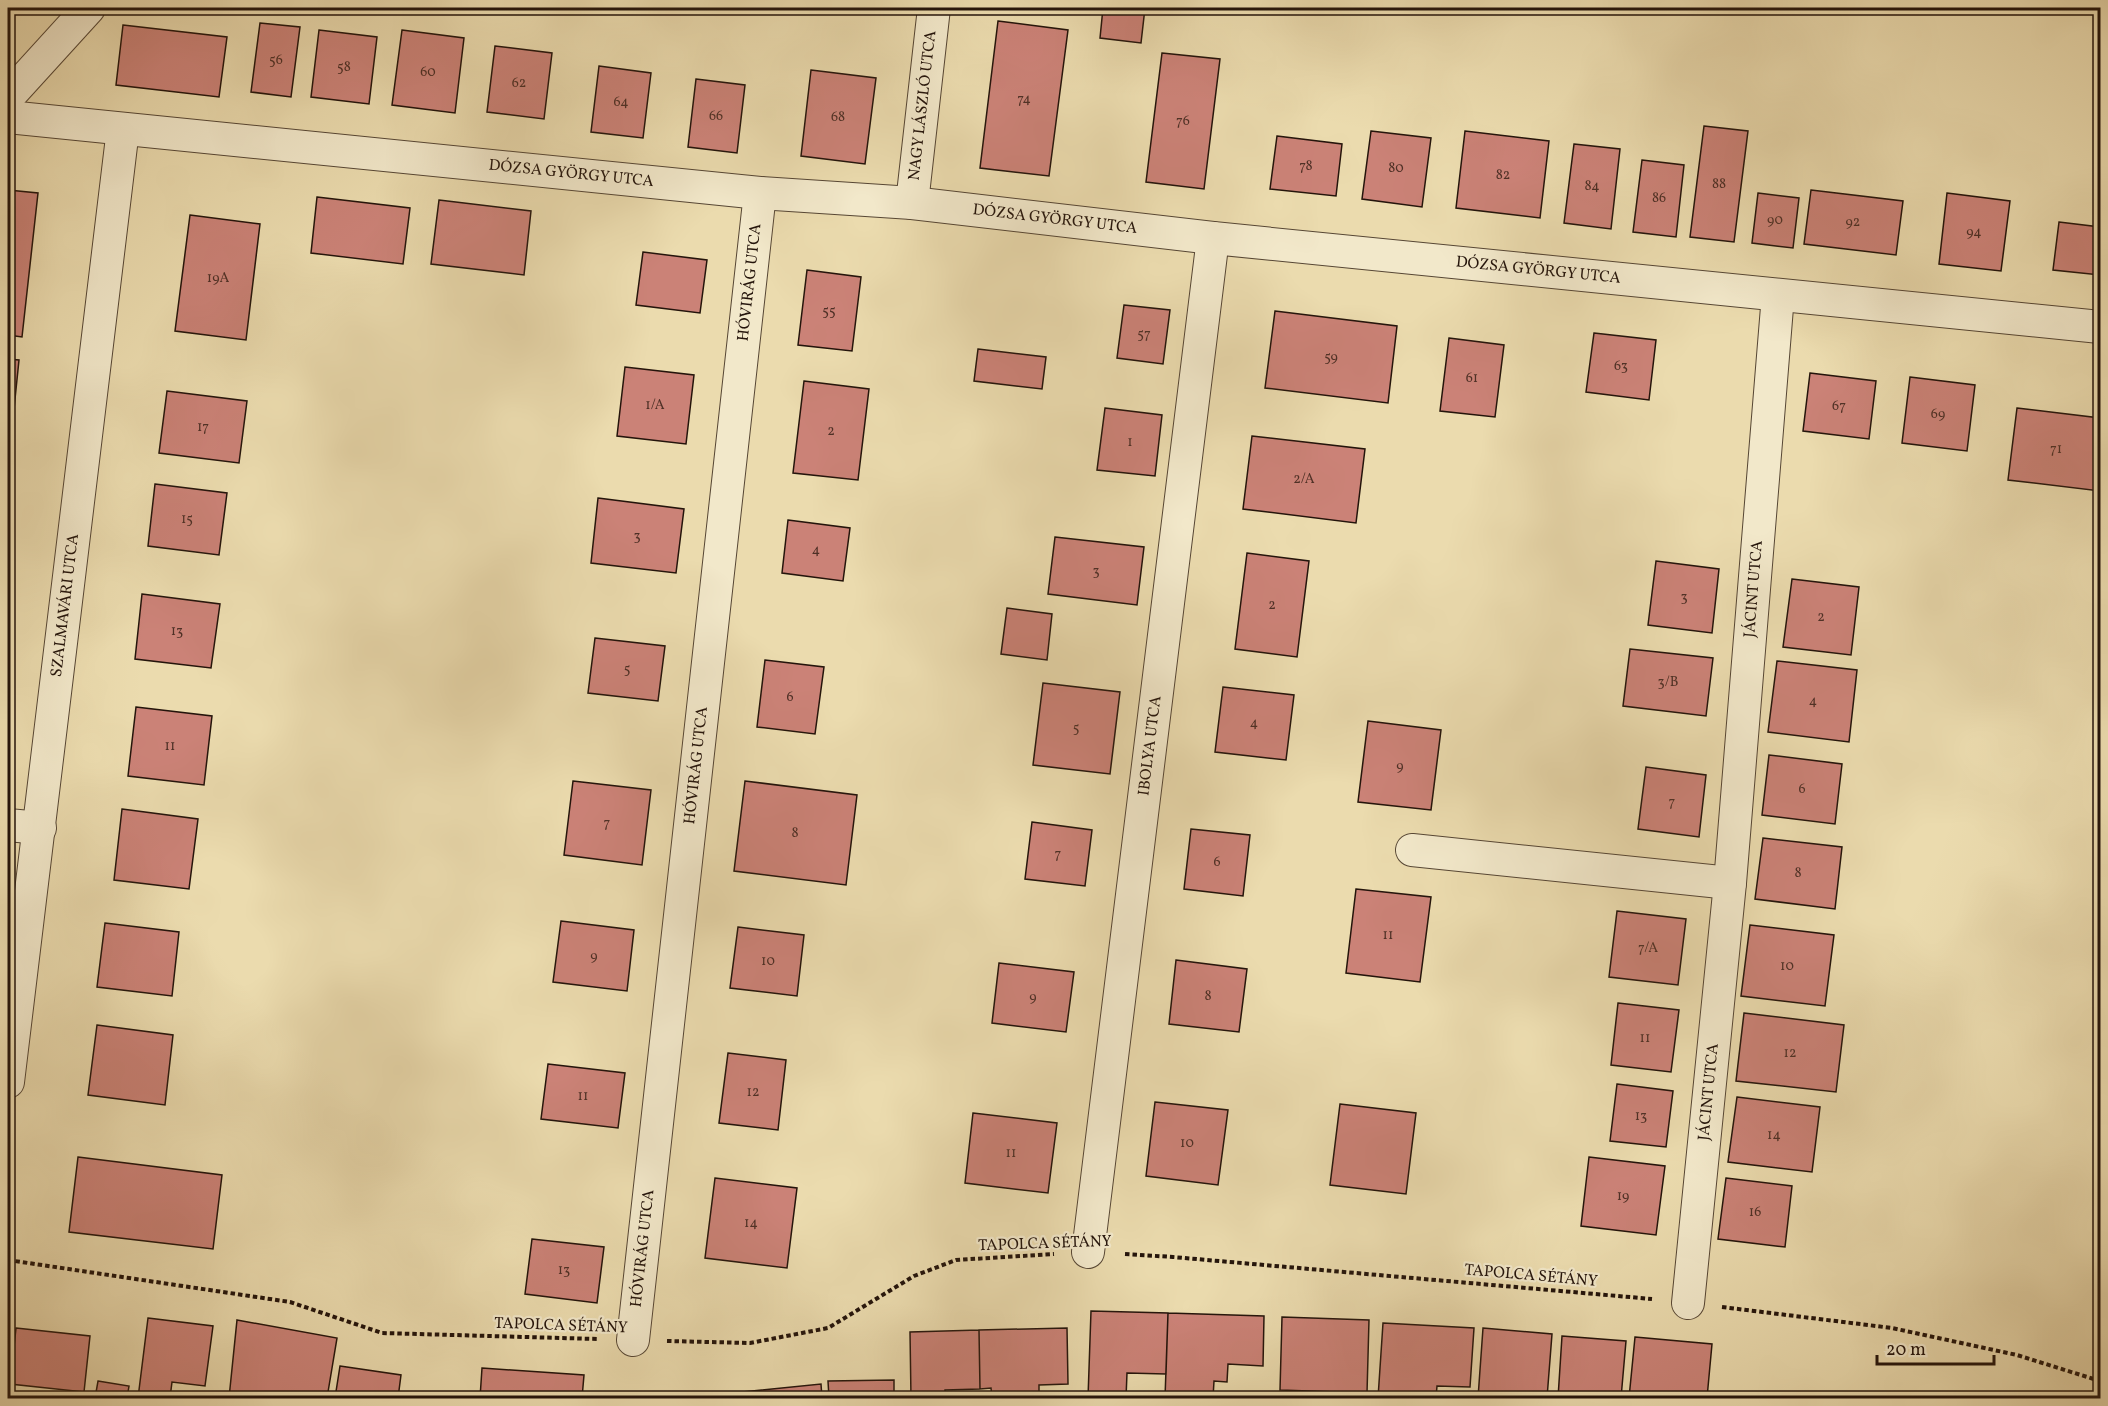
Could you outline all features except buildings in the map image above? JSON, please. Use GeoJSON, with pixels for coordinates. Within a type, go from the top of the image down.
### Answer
{"type":"FeatureCollection","features":[{"type":"Feature","properties":{"kind":"street"},"geometry":{"type":"LineString","coordinates":[[8,98],[89,8]]}},
{"type":"Feature","properties":{"kind":"street","name":"NAGY LÁSZLÓ UTCA"},"geometry":{"type":"LineString","coordinates":[[912,203],[934,8]]}},
{"type":"Feature","properties":{"kind":"street","name":"DÓZSA GYÖRGY UTCA"},"geometry":{"type":"LineString","coordinates":[[8,117],[760,193],[912,203],[1213,238],[2100,327]]}},
{"type":"Feature","properties":{"kind":"street","name":"SZALMAVÁRI UTCA"},"geometry":{"type":"LineString","coordinates":[[8,1082],[123,129]]}},
{"type":"Feature","properties":{"kind":"street","name":"HÓVIRÁG UTCA"},"geometry":{"type":"LineString","coordinates":[[633,1340],[760,193]]}},
{"type":"Feature","properties":{"kind":"street","name":"IBOLYA UTCA"},"geometry":{"type":"LineString","coordinates":[[1088,1252],[1213,238]]}},
{"type":"Feature","properties":{"kind":"street","name":"JÁCINT UTCA"},"geometry":{"type":"LineString","coordinates":[[1688,1303],[1730,883],[1778,295]]}},
{"type":"Feature","properties":{"kind":"street"},"geometry":{"type":"LineString","coordinates":[[8,825],[40,828]]}},
{"type":"Feature","properties":{"kind":"street"},"geometry":{"type":"LineString","coordinates":[[1412,850],[1730,883]]}},
{"type":"Feature","properties":{"kind":"path","name":"TAPOLCA SÉTÁNY"},"geometry":{"type":"LineString","coordinates":[[8,1260],[290,1302],[382,1333],[750,1343],[828,1329],[914,1276],[956,1260],[1088,1252],[1196,1258],[1533,1287],[1892,1328],[2017,1355],[2100,1381]]}}]}
